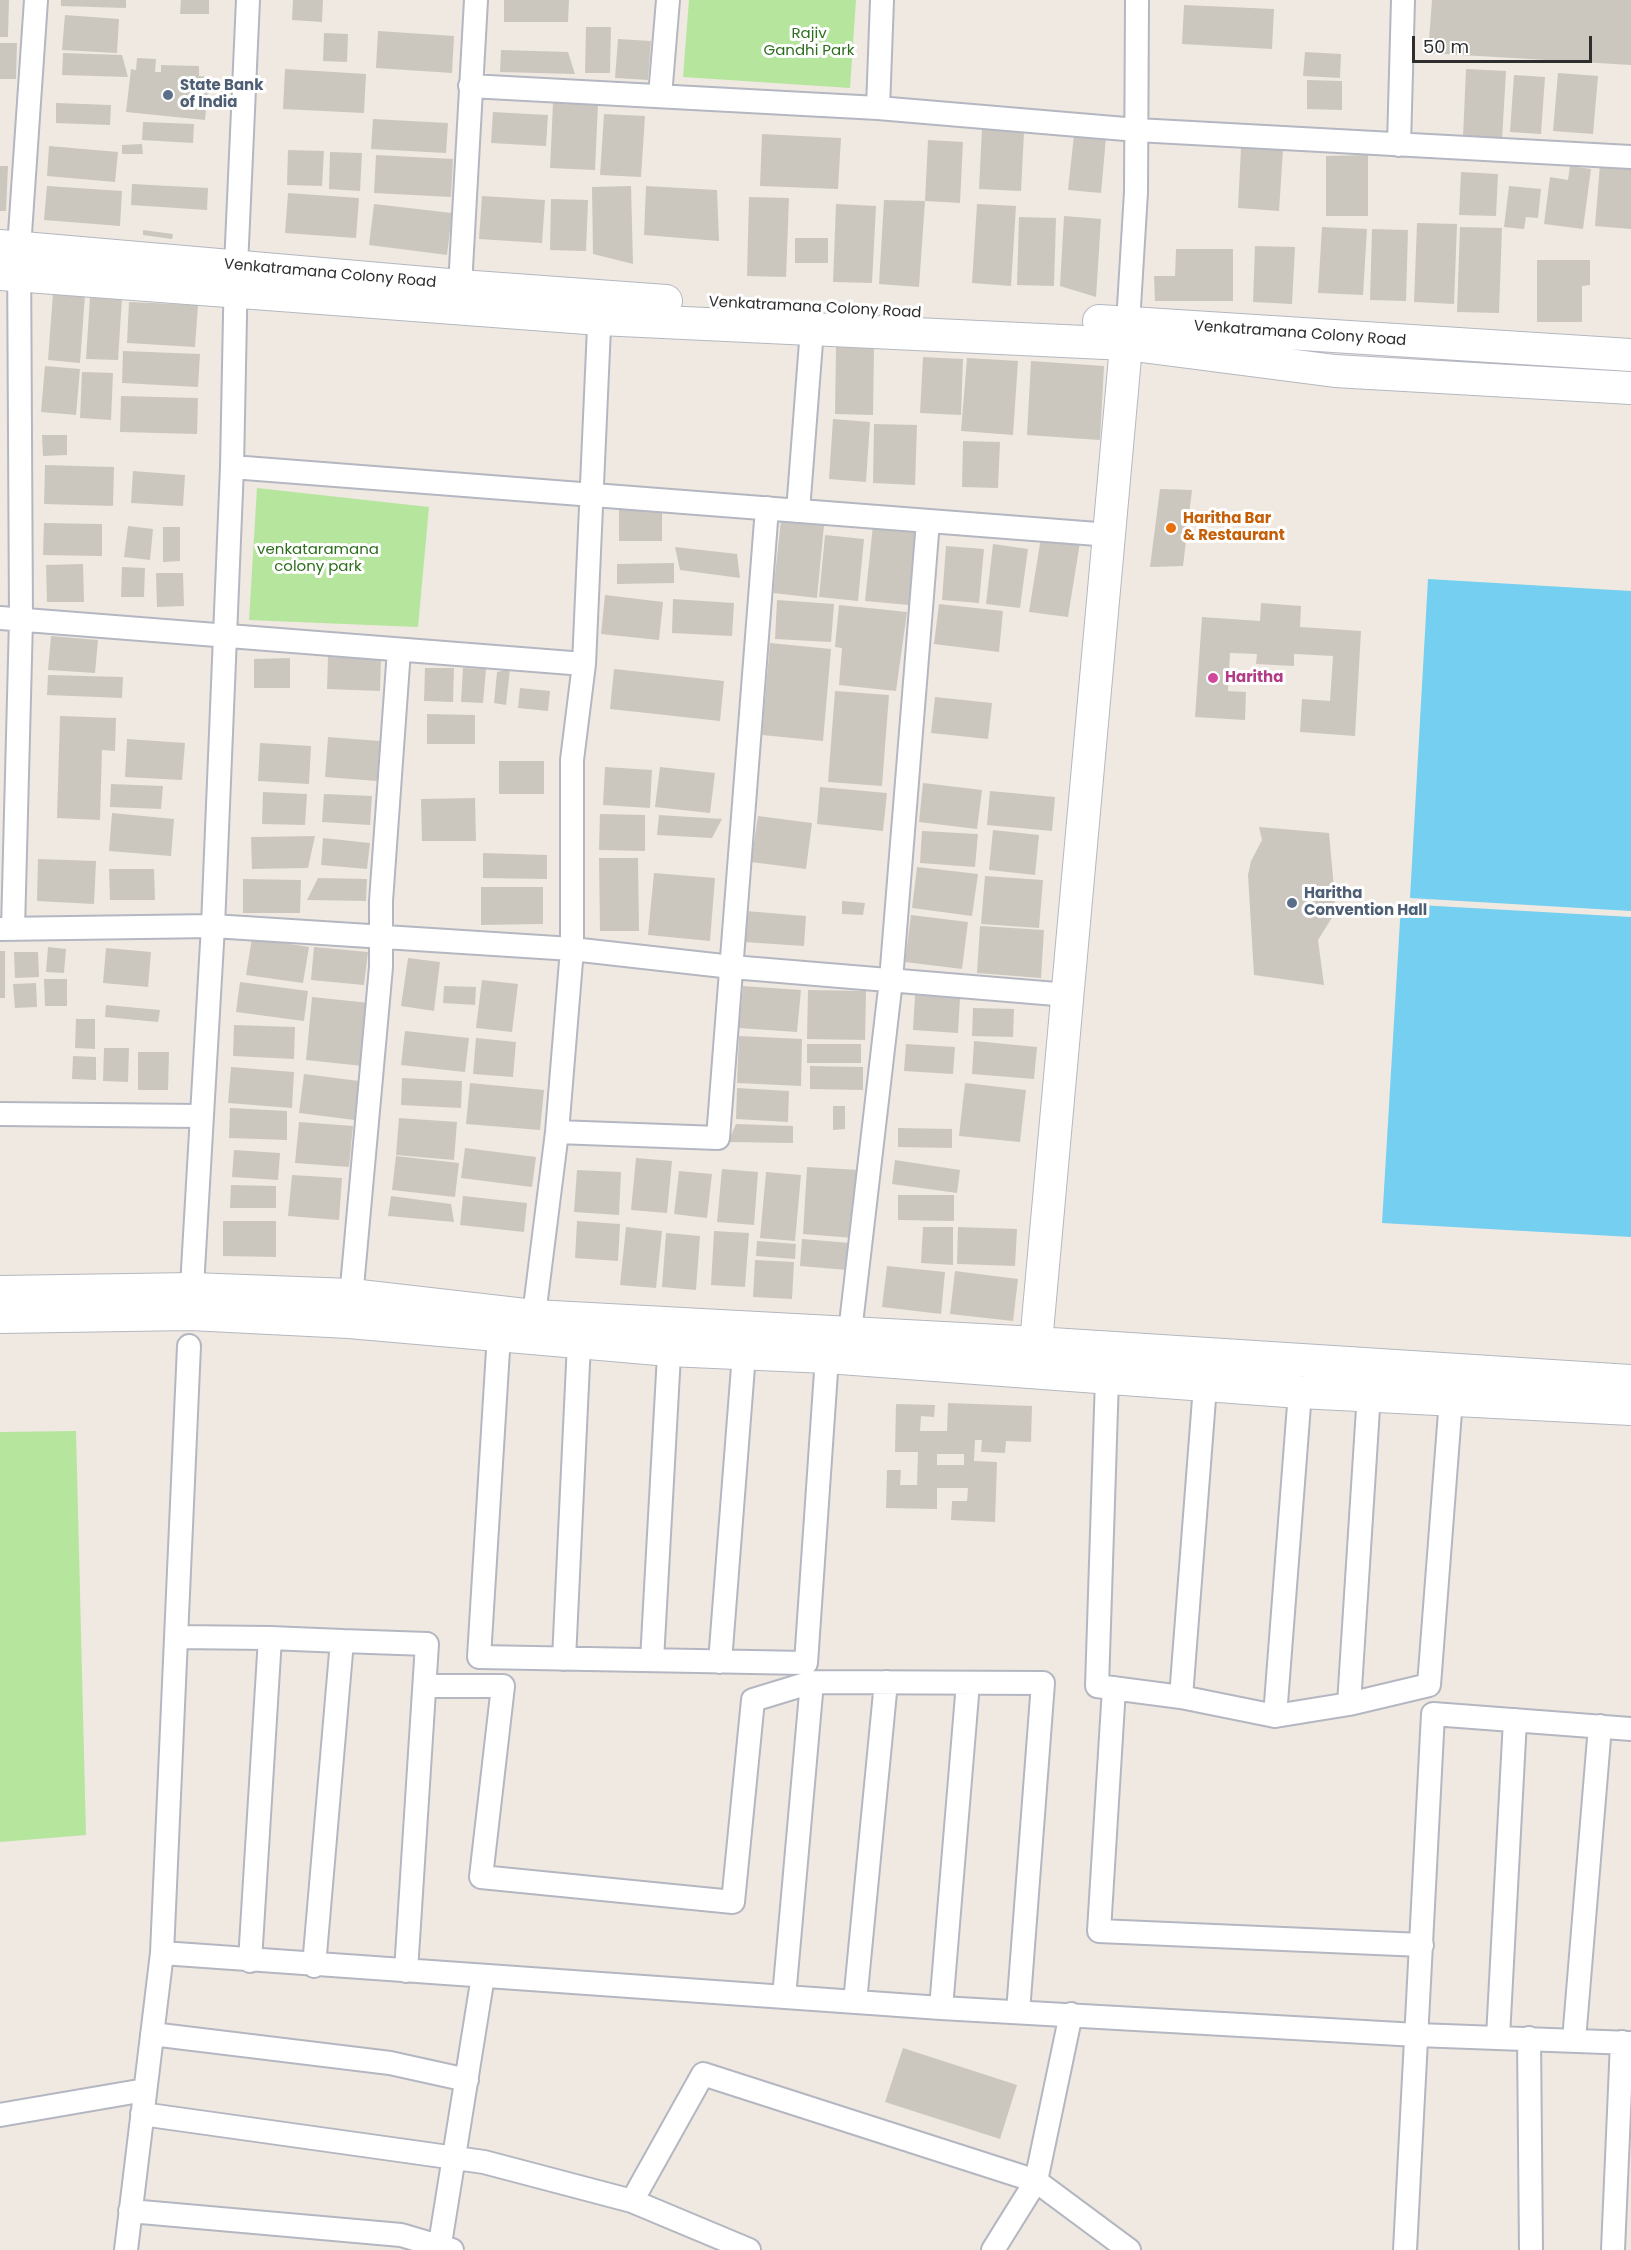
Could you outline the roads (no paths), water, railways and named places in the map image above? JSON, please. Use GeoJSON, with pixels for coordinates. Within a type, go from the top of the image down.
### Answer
{"type":"FeatureCollection","features":[{"type":"Feature","properties":{"kind":"street"},"geometry":{"type":"LineString","coordinates":[[36,0],[10,261],[11,619],[7,929],[213,926],[572,949],[732,967],[1068,995]]}},
{"type":"Feature","properties":{"kind":"street"},"geometry":{"type":"LineString","coordinates":[[191,1302],[200,1116],[213,926],[248,0]]}},
{"type":"Feature","properties":{"kind":"street"},"geometry":{"type":"LineString","coordinates":[[460,286],[476,0]]}},
{"type":"Feature","properties":{"kind":"street"},"geometry":{"type":"LineString","coordinates":[[660,96],[668,0]]}},
{"type":"Feature","properties":{"kind":"street"},"geometry":{"type":"LineString","coordinates":[[878,108],[882,0]]}},
{"type":"Feature","properties":{"kind":"street"},"geometry":{"type":"LineString","coordinates":[[1035,1358],[1127,333],[1137,130],[1137,0]]}},
{"type":"Feature","properties":{"kind":"street"},"geometry":{"type":"LineString","coordinates":[[1399,145],[1403,0]]}},
{"type":"Feature","properties":{"kind":"street"},"geometry":{"type":"LineString","coordinates":[[470,86],[878,108],[1137,130],[1631,158]]}},
{"type":"Feature","properties":{"kind":"street","name":"Venkatramana Colony Road"},"geometry":{"type":"LineString","coordinates":[[10,261],[236,279],[460,286],[600,308],[1631,355]]}},
{"type":"Feature","properties":{"kind":"street"},"geometry":{"type":"LineString","coordinates":[[236,279],[600,308],[812,329],[1127,333],[1335,371],[1631,388]]}},
{"type":"Feature","properties":{"kind":"street"},"geometry":{"type":"LineString","coordinates":[[533,1327],[557,1132],[572,949],[572,760],[584,664],[600,308]]}},
{"type":"Feature","properties":{"kind":"street"},"geometry":{"type":"LineString","coordinates":[[798,511],[812,329]]}},
{"type":"Feature","properties":{"kind":"street"},"geometry":{"type":"LineString","coordinates":[[232,467],[1110,535]]}},
{"type":"Feature","properties":{"kind":"street"},"geometry":{"type":"LineString","coordinates":[[557,1132],[718,1138],[767,508]]}},
{"type":"Feature","properties":{"kind":"street"},"geometry":{"type":"LineString","coordinates":[[850,1332],[891,980],[928,520]]}},
{"type":"Feature","properties":{"kind":"street"},"geometry":{"type":"LineString","coordinates":[[11,619],[584,664]]}},
{"type":"Feature","properties":{"kind":"street"},"geometry":{"type":"LineString","coordinates":[[350,1309],[374,1051],[381,901],[399,650]]}},
{"type":"Feature","properties":{"kind":"street"},"geometry":{"type":"LineString","coordinates":[[0,1114],[200,1116]]}},
{"type":"Feature","properties":{"kind":"street"},"geometry":{"type":"LineString","coordinates":[[0,1292],[44,1304],[191,1302],[350,1309],[533,1327],[670,1337],[744,1354],[827,1357],[1035,1358],[1631,1381]]}},
{"type":"Feature","properties":{"kind":"street"},"geometry":{"type":"LineString","coordinates":[[0,1317],[44,1304]]}},
{"type":"Feature","properties":{"kind":"street"},"geometry":{"type":"LineString","coordinates":[[350,1309],[499,1334],[533,1327],[579,1344],[670,1337],[850,1332],[1035,1358],[1107,1378],[1300,1392],[1369,1393],[1631,1409]]}},
{"type":"Feature","properties":{"kind":"street"},"geometry":{"type":"LineString","coordinates":[[499,1334],[479,1657],[806,1663],[827,1357]]}},
{"type":"Feature","properties":{"kind":"street"},"geometry":{"type":"LineString","coordinates":[[652,1660],[670,1337]]}},
{"type":"Feature","properties":{"kind":"street"},"geometry":{"type":"LineString","coordinates":[[564,1659],[579,1344]]}},
{"type":"Feature","properties":{"kind":"street"},"geometry":{"type":"LineString","coordinates":[[126,2250],[162,1953],[189,1346]]}},
{"type":"Feature","properties":{"kind":"street"},"geometry":{"type":"LineString","coordinates":[[720,1662],[744,1354]]}},
{"type":"Feature","properties":{"kind":"street"},"geometry":{"type":"LineString","coordinates":[[1107,1378],[1097,1686],[1180,1696],[1275,1716],[1349,1704],[1429,1685],[1451,1399]]}},
{"type":"Feature","properties":{"kind":"street"},"geometry":{"type":"LineString","coordinates":[[1180,1696],[1205,1386]]}},
{"type":"Feature","properties":{"kind":"street"},"geometry":{"type":"LineString","coordinates":[[1275,1716],[1300,1392]]}},
{"type":"Feature","properties":{"kind":"street"},"geometry":{"type":"LineString","coordinates":[[1349,1704],[1369,1393]]}},
{"type":"Feature","properties":{"kind":"street"},"geometry":{"type":"LineString","coordinates":[[176,1637],[428,1644],[406,1971]]}},
{"type":"Feature","properties":{"kind":"street"},"geometry":{"type":"LineString","coordinates":[[250,1961],[270,1638]]}},
{"type":"Feature","properties":{"kind":"street"},"geometry":{"type":"LineString","coordinates":[[314,1966],[342,1641]]}},
{"type":"Feature","properties":{"kind":"street"},"geometry":{"type":"LineString","coordinates":[[425,1686],[503,1686],[481,1877],[733,1902],[753,1700],[812,1682],[1043,1683],[1018,2012]]}},
{"type":"Feature","properties":{"kind":"street"},"geometry":{"type":"LineString","coordinates":[[784,1997],[812,1682]]}},
{"type":"Feature","properties":{"kind":"street"},"geometry":{"type":"LineString","coordinates":[[855,2002],[886,1682]]}},
{"type":"Feature","properties":{"kind":"street"},"geometry":{"type":"LineString","coordinates":[[941,2008],[968,1683]]}},
{"type":"Feature","properties":{"kind":"street"},"geometry":{"type":"LineString","coordinates":[[1114,1688],[1099,1931],[1422,1945]]}},
{"type":"Feature","properties":{"kind":"street"},"geometry":{"type":"LineString","coordinates":[[1405,2250],[1433,1714],[1631,1729]]}},
{"type":"Feature","properties":{"kind":"street"},"geometry":{"type":"LineString","coordinates":[[1498,2037],[1515,1720]]}},
{"type":"Feature","properties":{"kind":"street"},"geometry":{"type":"LineString","coordinates":[[1574,2040],[1600,1726]]}},
{"type":"Feature","properties":{"kind":"street"},"geometry":{"type":"LineString","coordinates":[[162,1953],[314,1966],[941,2008],[1417,2035],[1627,2042],[1613,2250]]}},
{"type":"Feature","properties":{"kind":"street"},"geometry":{"type":"LineString","coordinates":[[130,2211],[401,2235],[443,2249],[453,2158],[483,1976]]}},
{"type":"Feature","properties":{"kind":"street"},"geometry":{"type":"LineString","coordinates":[[993,2250],[1035,2181],[1071,2014]]}},
{"type":"Feature","properties":{"kind":"street"},"geometry":{"type":"LineString","coordinates":[[152,2034],[390,2063],[467,2080]]}},
{"type":"Feature","properties":{"kind":"street"},"geometry":{"type":"LineString","coordinates":[[1529,2038],[1531,2250]]}},
{"type":"Feature","properties":{"kind":"street"},"geometry":{"type":"LineString","coordinates":[[632,2201],[703,2074],[1035,2181],[1128,2250]]}},
{"type":"Feature","properties":{"kind":"street"},"geometry":{"type":"LineString","coordinates":[[0,2115],[145,2090]]}},
{"type":"Feature","properties":{"kind":"street"},"geometry":{"type":"LineString","coordinates":[[142,2114],[484,2162],[632,2201],[749,2250]]}},
{"type":"Feature","properties":{"kind":"water"},"geometry":{"type":"Polygon","coordinates":[[[1428,579],[1631,591],[1631,911],[1410,898],[1428,579]]]}},
{"type":"Feature","properties":{"kind":"water"},"geometry":{"type":"Polygon","coordinates":[[[1401,904],[1631,917],[1631,1237],[1382,1223],[1401,904]]]}},
{"type":"Feature","properties":{"kind":"place","name":"State Bank of India"},"geometry":{"type":"Point","coordinates":[168,95]}},
{"type":"Feature","properties":{"kind":"place","name":"Haritha Bar & Restaurant"},"geometry":{"type":"Point","coordinates":[1171,528]}},
{"type":"Feature","properties":{"kind":"place","name":"Haritha"},"geometry":{"type":"Point","coordinates":[1213,678]}},
{"type":"Feature","properties":{"kind":"place","name":"Haritha Convention Hall"},"geometry":{"type":"Point","coordinates":[1292,903]}},
{"type":"Feature","properties":{"kind":"park label","name":"Rajiv Gandhi Park"},"geometry":{"type":"Point","coordinates":[809,42]}},
{"type":"Feature","properties":{"kind":"park label","name":"venkataramana colony park"},"geometry":{"type":"Point","coordinates":[318,558]}}]}
